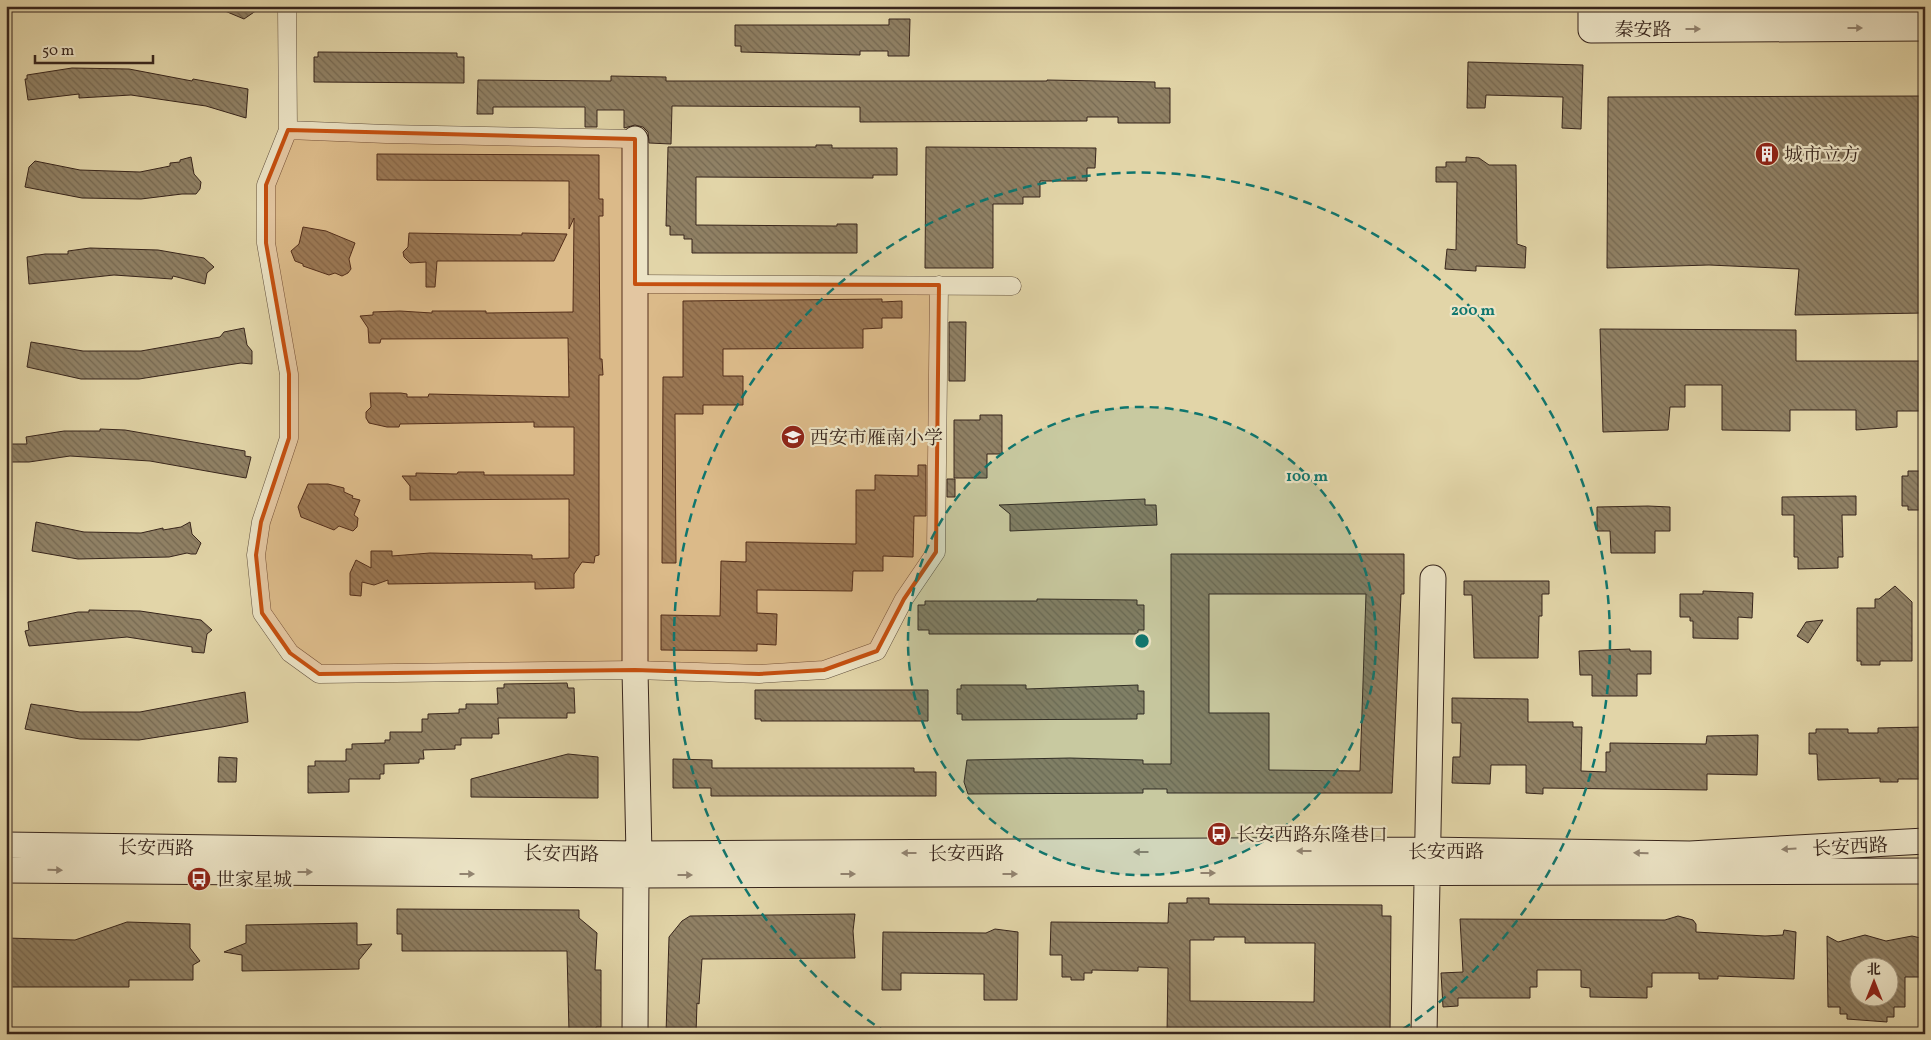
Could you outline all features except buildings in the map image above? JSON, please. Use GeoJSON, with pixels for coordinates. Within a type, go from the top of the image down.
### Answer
{"type":"FeatureCollection","features":[{"type":"Feature","properties":{"kind":"main road","name":"秦安路"},"geometry":{"type":"LineString","coordinates":[[1925,9],[1591,12],[1591,30],[1925,28]]}},
{"type":"Feature","properties":{"kind":"main road"},"geometry":{"type":"LineString","coordinates":[[635,139],[635,670],[638,864],[635,1034]]}},
{"type":"Feature","properties":{"kind":"main road"},"geometry":{"type":"LineString","coordinates":[[1424,1034],[1432,578]]}},
{"type":"Feature","properties":{"kind":"main road","name":"长安西路"},"geometry":{"type":"LineString","coordinates":[[1426,861],[1690,854],[1925,841]]}},
{"type":"Feature","properties":{"kind":"main road","name":"长安西路"},"geometry":{"type":"LineString","coordinates":[[6,845],[638,864]]}},
{"type":"Feature","properties":{"kind":"main road","name":"长安西路"},"geometry":{"type":"LineString","coordinates":[[6,870],[638,864],[1426,861],[1925,870]]}},
{"type":"Feature","properties":{"kind":"street"},"geometry":{"type":"LineString","coordinates":[[287,6],[288,130],[266,185],[266,243],[289,374],[289,438],[261,522],[256,555],[262,613],[290,653],[319,674],[635,670],[759,674],[824,670],[877,651],[904,599],[936,552],[939,285]]}},
{"type":"Feature","properties":{"kind":"street"},"geometry":{"type":"LineString","coordinates":[[288,130],[635,139]]}},
{"type":"Feature","properties":{"kind":"street"},"geometry":{"type":"LineString","coordinates":[[635,284],[1012,286]]}},
{"type":"Feature","properties":{"kind":"highlighted area"},"geometry":{"type":"Polygon","coordinates":[[[288,130],[635,139],[635,284],[939,285],[936,552],[904,599],[877,651],[824,670],[759,674],[635,670],[319,674],[290,653],[262,613],[256,555],[261,522],[289,438],[289,374],[266,243],[266,185],[288,130]]]}},
{"type":"Feature","properties":{"kind":"place","name":"城市立方"},"geometry":{"type":"Point","coordinates":[1767,154]}},
{"type":"Feature","properties":{"kind":"place","name":"西安市雁南小学"},"geometry":{"type":"Point","coordinates":[793,437]}},
{"type":"Feature","properties":{"kind":"place","name":"长安西路东隆巷口"},"geometry":{"type":"Point","coordinates":[1219,834]}},
{"type":"Feature","properties":{"kind":"place","name":"世家星城"},"geometry":{"type":"Point","coordinates":[199,879]}}]}
